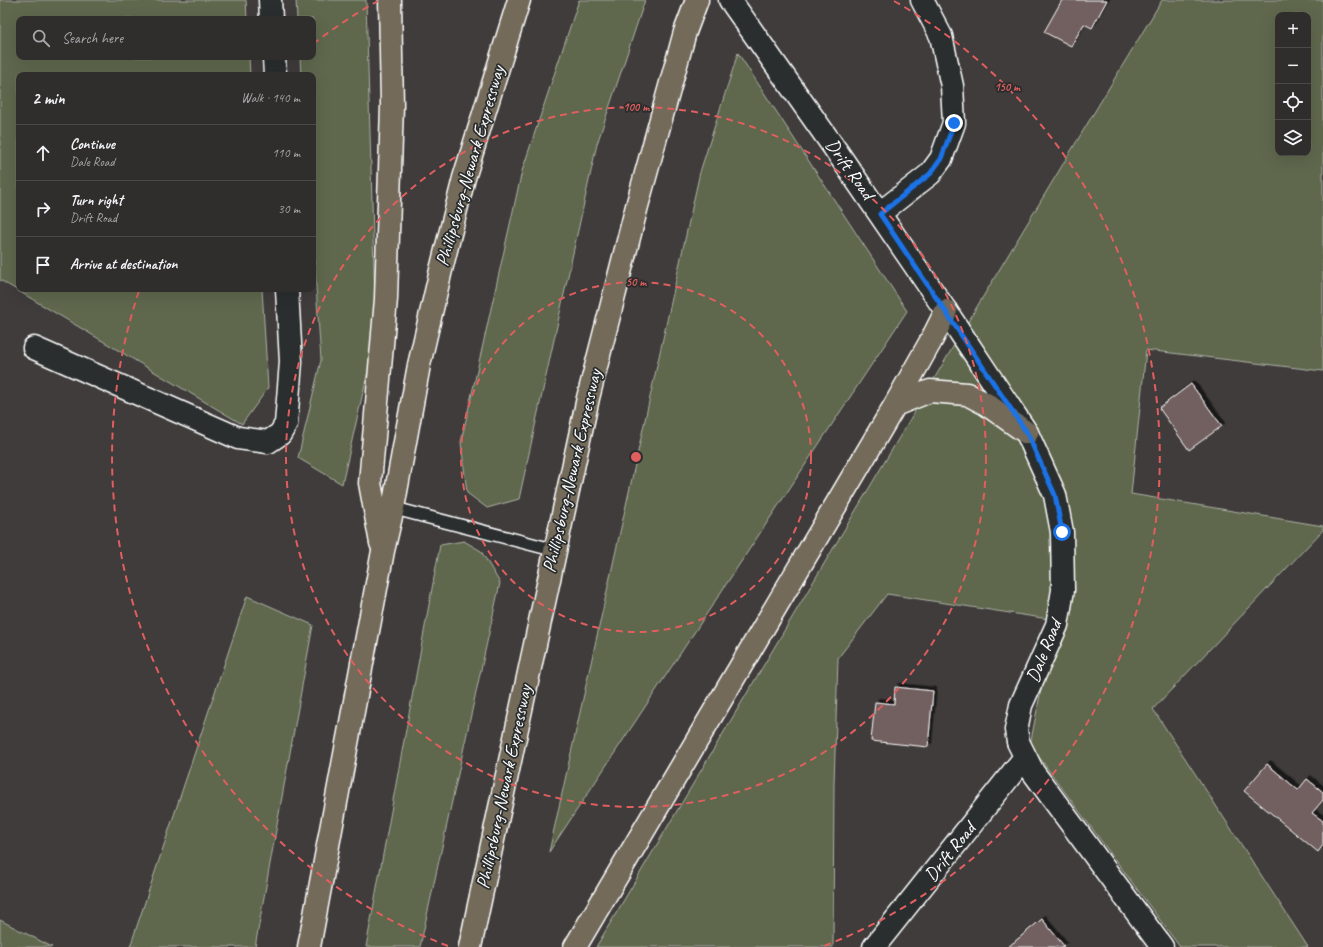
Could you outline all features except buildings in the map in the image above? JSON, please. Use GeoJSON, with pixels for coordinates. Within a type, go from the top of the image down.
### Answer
{"type":"FeatureCollection","features":[{"type":"Feature","properties":{"kind":"highway"},"geometry":{"type":"LineString","coordinates":[[383,552],[370,483],[386,299],[392,105],[390,0]]}},
{"type":"Feature","properties":{"kind":"highway","name":"Phillipsburg-Newark Expressway"},"geometry":{"type":"LineString","coordinates":[[309,947],[419,365],[464,178],[519,0]]}},
{"type":"Feature","properties":{"kind":"highway","name":"Phillipsburg-Newark Expressway"},"geometry":{"type":"LineString","coordinates":[[470,947],[554,550],[588,398],[685,32],[697,0]]}},
{"type":"Feature","properties":{"kind":"highway"},"geometry":{"type":"LineString","coordinates":[[575,947],[894,405],[932,339],[946,311]]}},
{"type":"Feature","properties":{"kind":"highway"},"geometry":{"type":"LineString","coordinates":[[894,405],[930,391],[967,394],[986,404],[1027,433]]}},
{"type":"Feature","properties":{"kind":"street"},"geometry":{"type":"LineString","coordinates":[[270,0],[271,16]]}},
{"type":"Feature","properties":{"kind":"street","name":"Drift Road"},"geometry":{"type":"LineString","coordinates":[[730,0],[834,146],[880,214],[934,169],[941,159],[954,123],[952,86],[941,36],[922,0]]}},
{"type":"Feature","properties":{"kind":"street"},"geometry":{"type":"LineString","coordinates":[[274,60],[275,72]]}},
{"type":"Feature","properties":{"kind":"street","name":"Dale Road"},"geometry":{"type":"LineString","coordinates":[[880,214],[1027,433],[1055,495],[1062,532],[1063,590],[1057,625],[1021,705],[1016,730],[1018,742],[1033,772],[1162,947]]}},
{"type":"Feature","properties":{"kind":"street"},"geometry":{"type":"LineString","coordinates":[[34,348],[238,438],[268,442],[280,434],[286,424],[291,362],[287,292]]}},
{"type":"Feature","properties":{"kind":"street","name":"Drift Road"},"geometry":{"type":"LineString","coordinates":[[874,947],[1025,757]]}},
{"type":"Feature","properties":{"kind":"lane"},"geometry":{"type":"LineString","coordinates":[[393,508],[554,550]]}},
{"type":"Feature","properties":{"kind":"green space"},"geometry":{"type":"Polygon","coordinates":[[[0,0],[246,0],[247,16],[16,16],[16,60],[249,60],[250,72],[16,72],[16,290],[0,280],[0,0]]]}},
{"type":"Feature","properties":{"kind":"green space"},"geometry":{"type":"Polygon","coordinates":[[[296,0],[366,0],[376,336],[342,484],[298,458],[321,360],[316,286],[316,72],[301,72],[300,60],[316,60],[316,16],[297,16],[296,0]]]}},
{"type":"Feature","properties":{"kind":"green space"},"geometry":{"type":"Polygon","coordinates":[[[579,0],[645,0],[597,144],[519,499],[487,508],[467,493],[461,442],[522,171],[579,0]]]}},
{"type":"Feature","properties":{"kind":"green space"},"geometry":{"type":"Polygon","coordinates":[[[1162,0],[1323,0],[1323,371],[1146,350],[1131,494],[1323,526],[1323,530],[1153,709],[1308,947],[1180,947],[1030,745],[1055,620],[887,594],[838,658],[834,784],[833,947],[596,947],[978,305],[1162,0]]]}},
{"type":"Feature","properties":{"kind":"green space"},"geometry":{"type":"Polygon","coordinates":[[[738,53],[907,311],[549,852],[700,172],[738,53]]]}},
{"type":"Feature","properties":{"kind":"green space"},"geometry":{"type":"Polygon","coordinates":[[[20,292],[262,292],[268,388],[242,424],[20,292]]]}},
{"type":"Feature","properties":{"kind":"green space"},"geometry":{"type":"Polygon","coordinates":[[[464,541],[481,551],[500,583],[420,947],[366,947],[440,545],[464,541]]]}},
{"type":"Feature","properties":{"kind":"green space"},"geometry":{"type":"Polygon","coordinates":[[[247,596],[313,625],[255,947],[130,947],[247,596]]]}},
{"type":"Feature","properties":{"kind":"green space"},"geometry":{"type":"Polygon","coordinates":[[[0,920],[52,947],[0,947],[0,920]]]}},
{"type":"Feature","properties":{"kind":"route"},"geometry":{"type":"LineString","coordinates":[[954,123],[941,159],[930,174],[880,214],[1027,433],[1048,476],[1055,495],[1062,532]]}}]}
